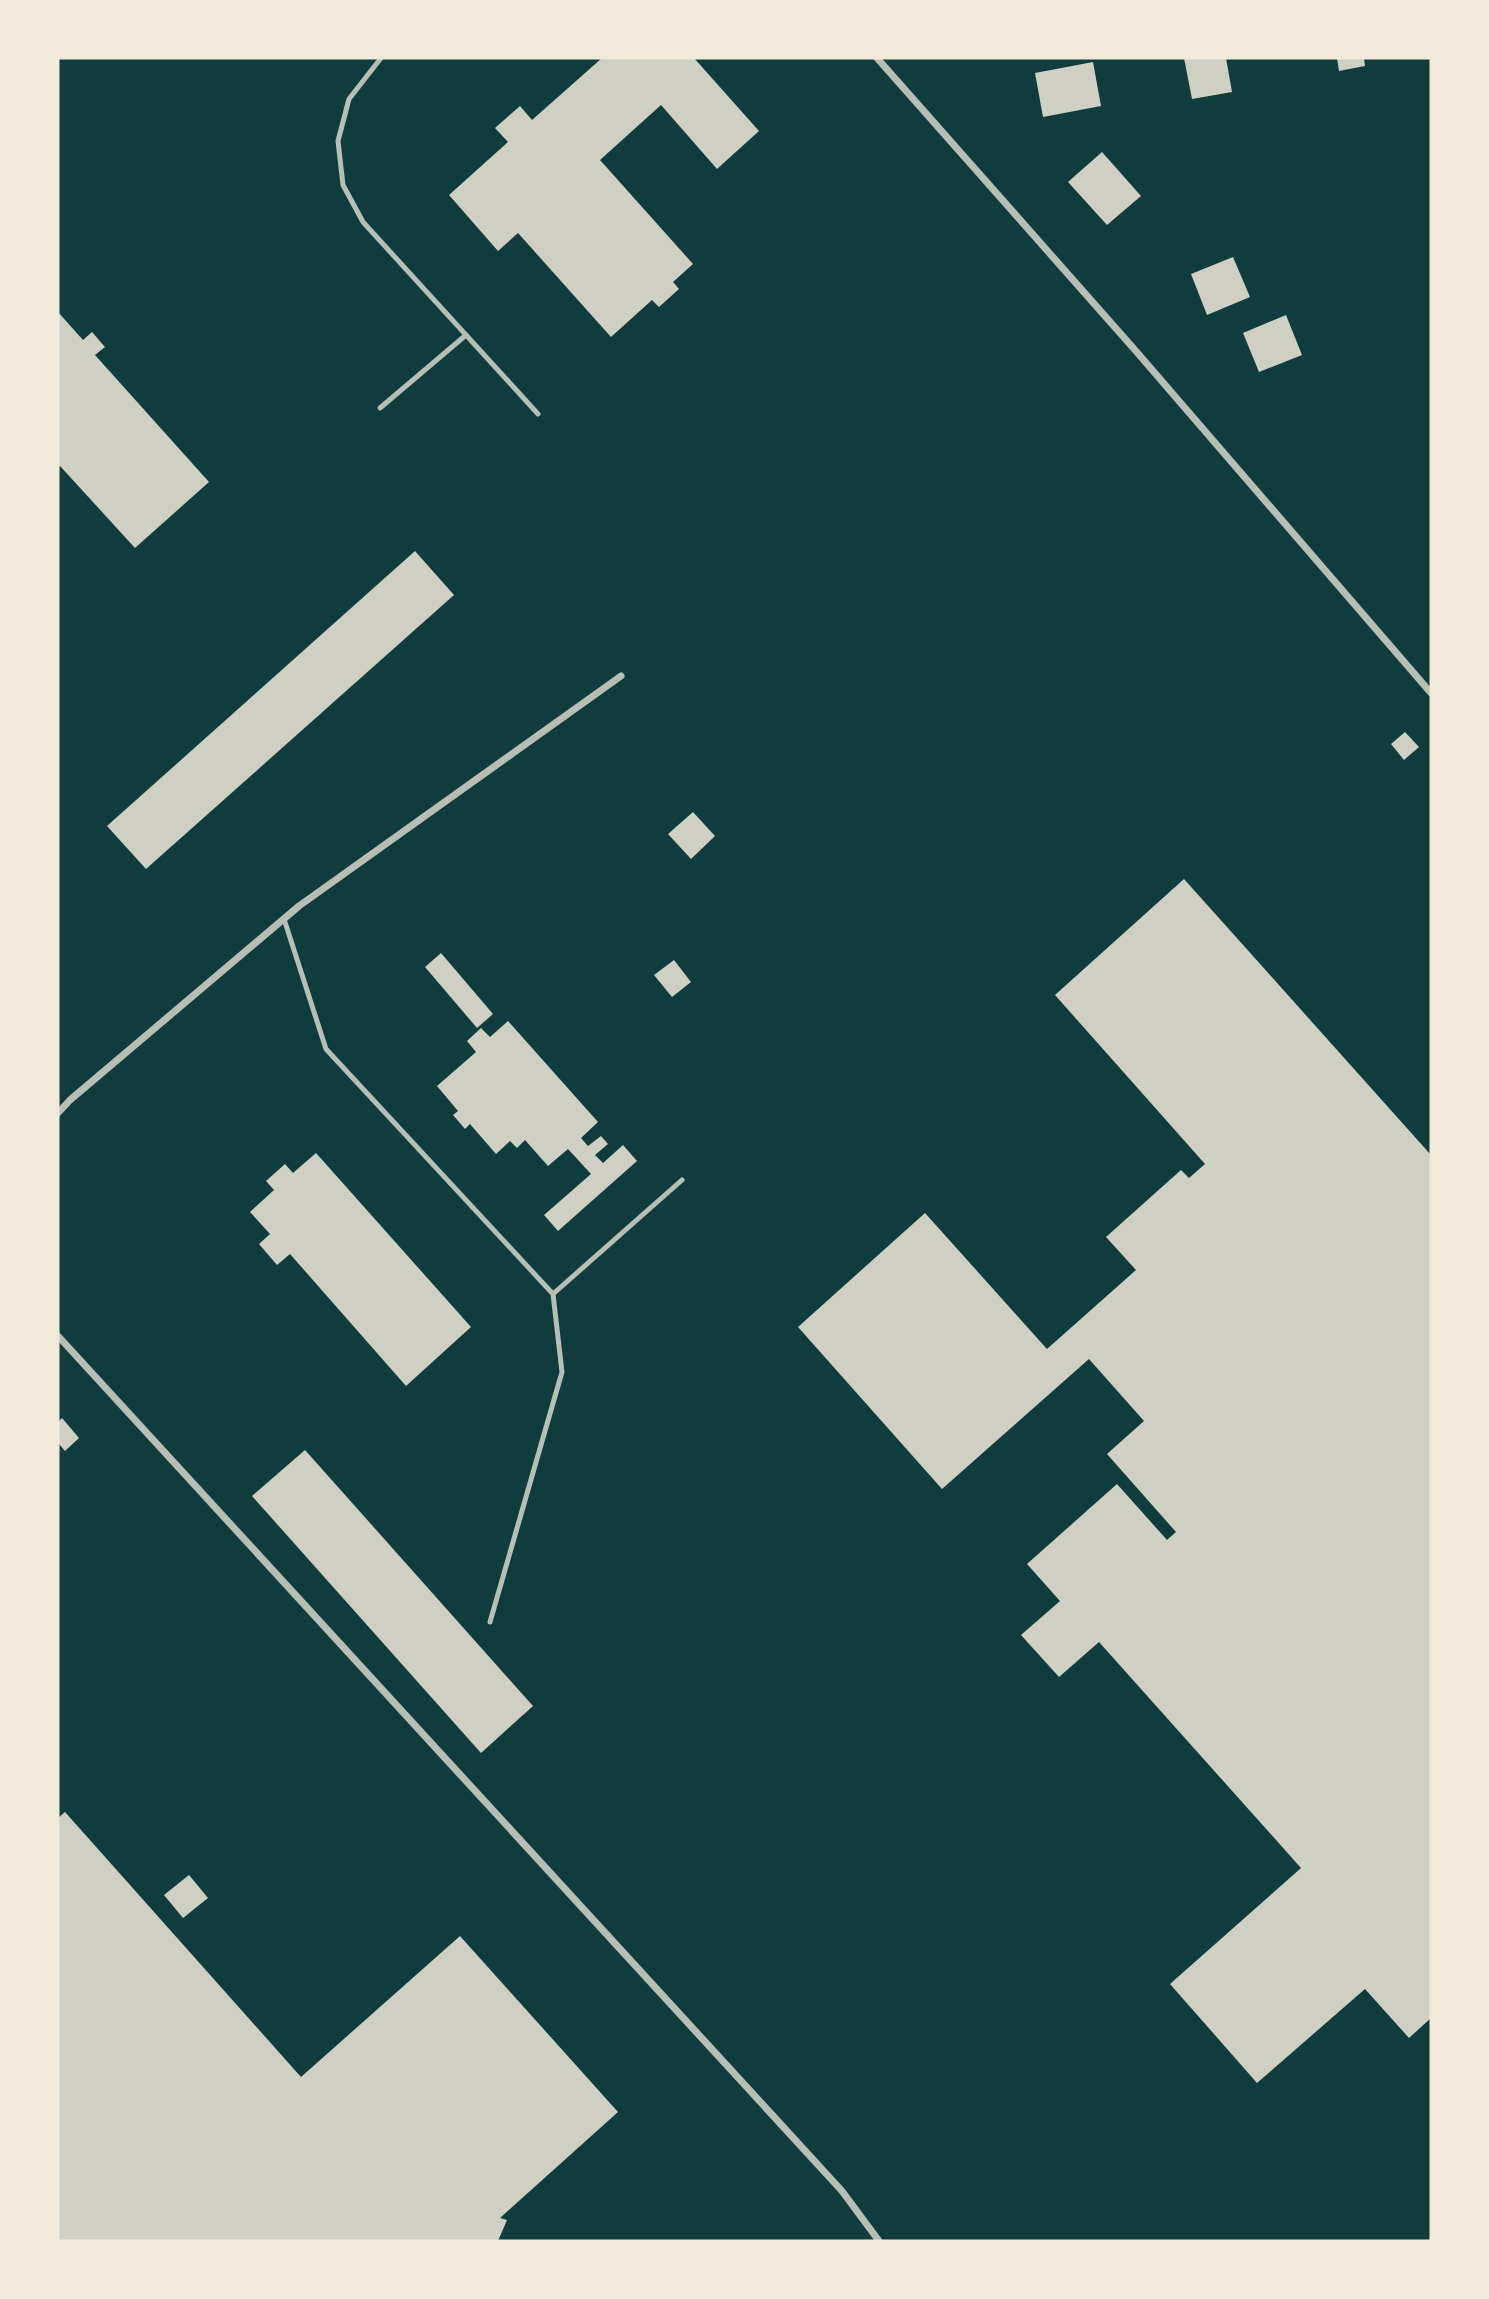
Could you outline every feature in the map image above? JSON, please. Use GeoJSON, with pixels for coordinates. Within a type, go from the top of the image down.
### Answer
{"type":"FeatureCollection","features":[{"type":"Feature","properties":{"kind":"street"},"geometry":{"type":"LineString","coordinates":[[877,58],[1135,350],[1431,693]]}},
{"type":"Feature","properties":{"kind":"street"},"geometry":{"type":"LineString","coordinates":[[58,1113],[284,919],[621,676]]}},
{"type":"Feature","properties":{"kind":"street"},"geometry":{"type":"LineString","coordinates":[[58,1336],[842,2191],[879,2241]]}},
{"type":"Feature","properties":{"kind":"lane"},"geometry":{"type":"LineString","coordinates":[[381,58],[349,99],[338,141],[343,185],[363,222],[538,414]]}},
{"type":"Feature","properties":{"kind":"lane"},"geometry":{"type":"LineString","coordinates":[[380,408],[466,335]]}},
{"type":"Feature","properties":{"kind":"lane"},"geometry":{"type":"LineString","coordinates":[[284,919],[326,1049],[553,1294],[562,1372],[490,1622]]}},
{"type":"Feature","properties":{"kind":"lane"},"geometry":{"type":"LineString","coordinates":[[553,1294],[682,1180]]}},
{"type":"Feature","properties":{"kind":"building"},"geometry":{"type":"Polygon","coordinates":[[[602,58],[694,58],[759,131],[717,169],[661,105],[600,160],[693,264],[673,282],[679,289],[659,307],[652,300],[611,337],[518,233],[498,251],[449,195],[508,142],[495,128],[520,106],[532,120],[602,58]]]}},
{"type":"Feature","properties":{"kind":"building"},"geometry":{"type":"Polygon","coordinates":[[[1184,58],[1226,58],[1232,92],[1192,99],[1184,58]]]}},
{"type":"Feature","properties":{"kind":"building"},"geometry":{"type":"Polygon","coordinates":[[[1337,58],[1364,58],[1365,66],[1339,71],[1337,58]]]}},
{"type":"Feature","properties":{"kind":"building"},"geometry":{"type":"Polygon","coordinates":[[[1093,62],[1101,106],[1043,117],[1035,73],[1093,62]]]}},
{"type":"Feature","properties":{"kind":"building"},"geometry":{"type":"Polygon","coordinates":[[[1102,152],[1141,196],[1107,225],[1068,182],[1102,152]]]}},
{"type":"Feature","properties":{"kind":"building"},"geometry":{"type":"Polygon","coordinates":[[[1233,257],[1250,297],[1207,315],[1191,274],[1233,257]]]}},
{"type":"Feature","properties":{"kind":"building"},"geometry":{"type":"Polygon","coordinates":[[[58,312],[83,340],[92,332],[105,347],[95,355],[209,482],[135,548],[60,466],[58,468],[58,312]]]}},
{"type":"Feature","properties":{"kind":"building"},"geometry":{"type":"Polygon","coordinates":[[[1286,315],[1302,355],[1259,372],[1243,333],[1286,315]]]}},
{"type":"Feature","properties":{"kind":"building"},"geometry":{"type":"Polygon","coordinates":[[[415,551],[454,595],[146,869],[107,826],[415,551]]]}},
{"type":"Feature","properties":{"kind":"building"},"geometry":{"type":"Polygon","coordinates":[[[1405,732],[1419,747],[1404,760],[1391,744],[1405,732]]]}},
{"type":"Feature","properties":{"kind":"building"},"geometry":{"type":"Polygon","coordinates":[[[693,812],[715,836],[691,859],[668,834],[693,812]]]}},
{"type":"Feature","properties":{"kind":"building"},"geometry":{"type":"Polygon","coordinates":[[[1184,879],[1431,1155],[1431,2018],[1409,2038],[1365,1989],[1257,2083],[1170,1984],[1301,1868],[1099,1642],[1059,1677],[1021,1635],[1060,1601],[1027,1564],[1117,1484],[1167,1540],[1176,1532],[1107,1454],[1144,1421],[1089,1359],[942,1489],[798,1327],[925,1213],[1047,1349],[1136,1270],[1106,1237],[1181,1170],[1189,1178],[1205,1164],[1055,995],[1184,879]]]}},
{"type":"Feature","properties":{"kind":"building"},"geometry":{"type":"Polygon","coordinates":[[[441,953],[493,1014],[477,1028],[425,967],[441,953]]]}},
{"type":"Feature","properties":{"kind":"building"},"geometry":{"type":"Polygon","coordinates":[[[674,960],[691,982],[672,997],[654,975],[674,960]]]}},
{"type":"Feature","properties":{"kind":"building"},"geometry":{"type":"Polygon","coordinates":[[[508,1021],[598,1122],[581,1138],[588,1146],[601,1136],[608,1144],[595,1155],[603,1163],[623,1145],[637,1161],[558,1231],[544,1215],[591,1174],[568,1149],[548,1166],[525,1140],[517,1148],[510,1141],[496,1154],[470,1124],[465,1129],[453,1115],[458,1111],[437,1086],[476,1052],[467,1041],[481,1028],[490,1037],[508,1021]]]}},
{"type":"Feature","properties":{"kind":"building"},"geometry":{"type":"Polygon","coordinates":[[[316,1153],[471,1327],[406,1386],[290,1254],[277,1265],[259,1244],[270,1234],[250,1212],[274,1190],[266,1181],[285,1164],[293,1173],[316,1153]]]}},
{"type":"Feature","properties":{"kind":"building"},"geometry":{"type":"Polygon","coordinates":[[[62,1418],[79,1438],[65,1451],[58,1443],[58,1422],[62,1418]]]}},
{"type":"Feature","properties":{"kind":"building"},"geometry":{"type":"Polygon","coordinates":[[[305,1450],[533,1706],[481,1753],[252,1496],[305,1450]]]}},
{"type":"Feature","properties":{"kind":"building"},"geometry":{"type":"Polygon","coordinates":[[[65,1812],[301,2077],[460,1936],[618,2112],[500,2218],[507,2220],[498,2241],[58,2241],[58,1818],[65,1812]]]}},
{"type":"Feature","properties":{"kind":"building"},"geometry":{"type":"Polygon","coordinates":[[[189,1875],[208,1898],[183,1918],[164,1895],[189,1875]]]}}]}
